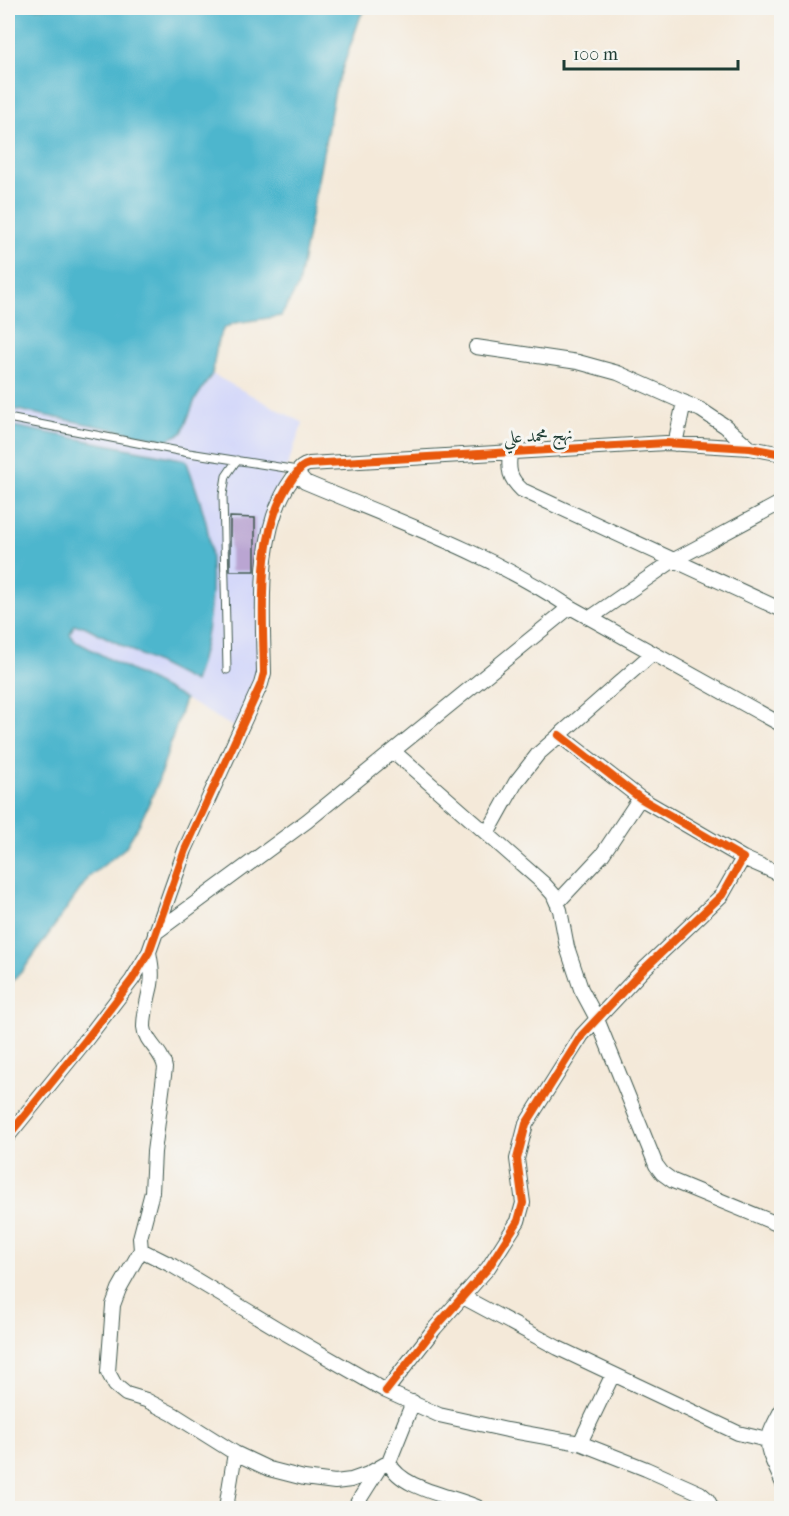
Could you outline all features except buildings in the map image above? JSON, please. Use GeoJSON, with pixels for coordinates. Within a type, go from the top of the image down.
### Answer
{"type":"FeatureCollection","features":[{"type":"Feature","properties":{"kind":"street"},"geometry":{"type":"LineString","coordinates":[[476,347],[578,362],[618,373],[712,417],[750,448]]}},
{"type":"Feature","properties":{"kind":"street"},"geometry":{"type":"LineString","coordinates":[[675,444],[684,402]]}},
{"type":"Feature","properties":{"kind":"street","name":"نهج محمد علي"},"geometry":{"type":"LineString","coordinates":[[297,471],[309,464],[675,444],[750,448],[782,454]]}},
{"type":"Feature","properties":{"kind":"street"},"geometry":{"type":"LineString","coordinates":[[510,453],[508,471],[513,481],[522,490],[782,610]]}},
{"type":"Feature","properties":{"kind":"street"},"geometry":{"type":"LineString","coordinates":[[8,1136],[87,1040],[132,980],[148,952],[182,857],[263,678],[264,586],[269,532],[280,499],[297,471],[305,482],[483,559],[542,589],[570,607],[782,725]]}},
{"type":"Feature","properties":{"kind":"street"},"geometry":{"type":"LineString","coordinates":[[590,618],[674,560],[782,502]]}},
{"type":"Feature","properties":{"kind":"street"},"geometry":{"type":"LineString","coordinates":[[155,933],[307,821],[570,607]]}},
{"type":"Feature","properties":{"kind":"street"},"geometry":{"type":"LineString","coordinates":[[487,834],[516,782],[538,754],[653,653]]}},
{"type":"Feature","properties":{"kind":"street"},"geometry":{"type":"LineString","coordinates":[[559,735],[640,798],[743,858],[782,875]]}},
{"type":"Feature","properties":{"kind":"street"},"geometry":{"type":"LineString","coordinates":[[393,751],[553,894],[581,989],[597,1019],[656,1165],[662,1173],[673,1181],[780,1223]]}},
{"type":"Feature","properties":{"kind":"street"},"geometry":{"type":"LineString","coordinates":[[557,903],[602,855],[640,798]]}},
{"type":"Feature","properties":{"kind":"street"},"geometry":{"type":"LineString","coordinates":[[386,1391],[435,1328],[489,1268],[521,1216],[523,1203],[517,1159],[526,1124],[582,1035],[642,971],[722,895],[743,858]]}},
{"type":"Feature","properties":{"kind":"street"},"geometry":{"type":"LineString","coordinates":[[148,952],[152,976],[145,1009],[144,1027],[148,1038],[164,1059],[165,1068],[154,1152],[152,1192],[140,1238],[141,1250],[119,1289],[113,1305],[108,1372],[115,1385],[126,1394],[146,1400],[235,1454],[269,1469],[304,1478],[335,1482],[351,1480],[385,1464]]}},
{"type":"Feature","properties":{"kind":"street"},"geometry":{"type":"LineString","coordinates":[[141,1250],[173,1266],[386,1391],[439,1415],[580,1443],[646,1468],[700,1493],[707,1499],[712,1509]]}},
{"type":"Feature","properties":{"kind":"street"},"geometry":{"type":"LineString","coordinates":[[463,1297],[528,1333],[738,1433],[767,1440]]}},
{"type":"Feature","properties":{"kind":"street"},"geometry":{"type":"LineString","coordinates":[[580,1443],[613,1374]]}},
{"type":"Feature","properties":{"kind":"street"},"geometry":{"type":"LineString","coordinates":[[354,1509],[363,1491],[385,1464],[413,1402]]}},
{"type":"Feature","properties":{"kind":"street"},"geometry":{"type":"LineString","coordinates":[[782,1409],[767,1440],[768,1452],[782,1482]]}},
{"type":"Feature","properties":{"kind":"street"},"geometry":{"type":"LineString","coordinates":[[226,1509],[235,1454]]}},
{"type":"Feature","properties":{"kind":"street"},"geometry":{"type":"LineString","coordinates":[[385,1464],[433,1493],[479,1509]]}},
{"type":"Feature","properties":{"kind":"lane"},"geometry":{"type":"LineString","coordinates":[[8,418],[297,471]]}},
{"type":"Feature","properties":{"kind":"lane"},"geometry":{"type":"LineString","coordinates":[[227,669],[223,495],[226,476],[237,460]]}},
{"type":"Feature","properties":{"kind":"shaded area"},"geometry":{"type":"Polygon","coordinates":[[[212,374],[303,423],[261,536],[261,677],[237,729],[75,641],[70,634],[74,625],[84,626],[194,682],[186,460],[8,425],[8,409],[166,440],[182,433],[195,400],[212,374]]]}},
{"type":"Feature","properties":{"kind":"water"},"geometry":{"type":"Polygon","coordinates":[[[8,8],[368,8],[361,15],[335,90],[298,286],[281,316],[235,323],[224,328],[218,340],[212,374],[195,400],[182,433],[166,440],[8,408],[8,8]]]}},
{"type":"Feature","properties":{"kind":"water"},"geometry":{"type":"Polygon","coordinates":[[[8,425],[186,460],[207,527],[211,585],[208,625],[194,682],[84,626],[74,625],[70,634],[75,641],[185,699],[156,788],[140,823],[125,848],[89,877],[24,969],[8,986],[8,425]]]}},
{"type":"Feature","properties":{"kind":"cycle path"},"geometry":{"type":"LineString","coordinates":[[8,1136],[132,980],[149,952],[185,850],[261,684],[264,673],[263,598],[267,546],[272,521],[281,498],[302,467],[309,464],[666,443],[750,448],[782,454]]}},
{"type":"Feature","properties":{"kind":"cycle path"},"geometry":{"type":"LineString","coordinates":[[386,1391],[435,1328],[488,1268],[518,1221],[523,1203],[517,1159],[526,1124],[582,1035],[642,971],[722,895],[743,858],[640,798],[559,735]]}}]}
